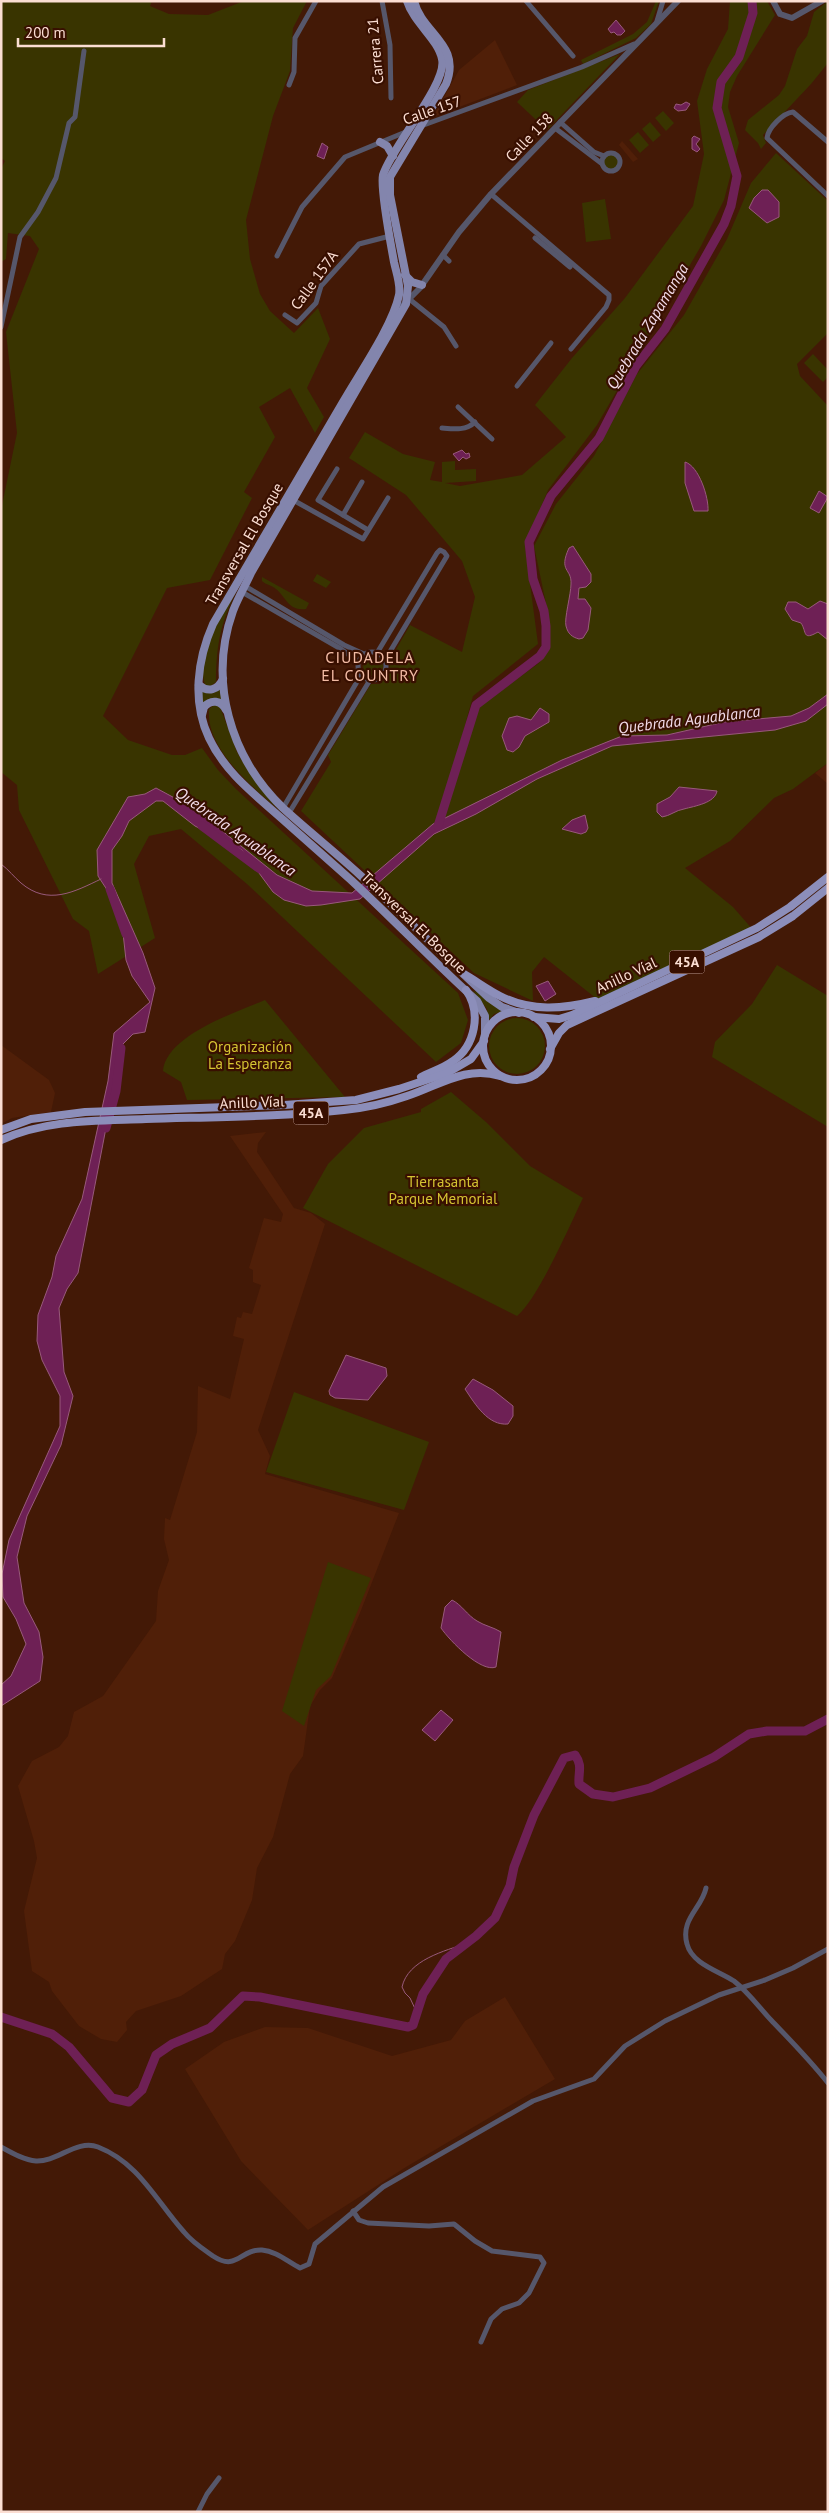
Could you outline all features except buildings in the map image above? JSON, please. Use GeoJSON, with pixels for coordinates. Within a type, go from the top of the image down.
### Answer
{"type":"FeatureCollection","features":[{"type":"Feature","properties":{"kind":"highway","name":"Anillo Víal"},"geometry":{"type":"LineString","coordinates":[[534,1017],[564,1018],[757,928],[790,907],[828,877]]}},
{"type":"Feature","properties":{"kind":"highway","name":"Anillo Víal"},"geometry":{"type":"LineString","coordinates":[[550,1049],[558,1033],[568,1025],[759,937],[793,916],[828,888]]}},
{"type":"Feature","properties":{"kind":"highway"},"geometry":{"type":"LineString","coordinates":[[464,974],[498,996],[529,1006],[563,1007],[616,995]]}},
{"type":"Feature","properties":{"kind":"highway"},"geometry":{"type":"LineString","coordinates":[[411,1084],[419,1078],[452,1062],[466,1048],[472,1035],[475,1019],[472,1001],[466,990]]}},
{"type":"Feature","properties":{"kind":"highway"},"geometry":{"type":"LineString","coordinates":[[519,1013],[534,1017],[548,1032],[550,1049],[544,1067],[532,1076],[514,1080],[500,1076],[486,1061],[484,1038],[499,1018],[508,1014],[519,1013]]}},
{"type":"Feature","properties":{"kind":"highway","name":"Anillo Víal"},"geometry":{"type":"LineString","coordinates":[[1,1130],[38,1118],[85,1112],[336,1103],[393,1091],[446,1073],[464,1065],[477,1053],[484,1038]]}},
{"type":"Feature","properties":{"kind":"highway","name":"Anillo Víal"},"geometry":{"type":"LineString","coordinates":[[1,1140],[41,1126],[85,1121],[290,1114],[346,1110],[398,1099],[467,1072],[482,1071],[500,1076]]}},
{"type":"Feature","properties":{"kind":"main road","name":"Transversal El Bosque"},"geometry":{"type":"LineString","coordinates":[[407,1],[418,24],[437,46],[443,63],[437,84],[393,156],[385,171],[382,183],[400,288],[391,318],[213,624],[201,654],[198,685],[202,716],[208,736],[216,752],[235,777],[370,898],[466,990],[484,1012],[484,1038]]}},
{"type":"Feature","properties":{"kind":"main road","name":"Transversal El Bosque"},"geometry":{"type":"LineString","coordinates":[[414,1],[421,18],[444,46],[450,63],[446,84],[396,164],[389,186],[408,298],[398,322],[243,589],[228,629],[223,659],[226,710],[233,732],[247,762],[286,810],[360,875],[497,1004],[519,1013]]}},
{"type":"Feature","properties":{"kind":"main road"},"geometry":{"type":"LineString","coordinates":[[380,142],[390,149],[393,156]]}},
{"type":"Feature","properties":{"kind":"main road"},"geometry":{"type":"LineString","coordinates":[[405,274],[412,282],[422,285]]}},
{"type":"Feature","properties":{"kind":"main road"},"geometry":{"type":"LineString","coordinates":[[198,685],[205,689],[213,689],[220,686],[223,679]]}},
{"type":"Feature","properties":{"kind":"main road"},"geometry":{"type":"LineString","coordinates":[[202,716],[203,710],[209,702],[219,702],[226,710]]}},
{"type":"Feature","properties":{"kind":"street"},"geometry":{"type":"LineString","coordinates":[[289,85],[294,72],[296,38],[316,1]]}},
{"type":"Feature","properties":{"kind":"street"},"geometry":{"type":"LineString","coordinates":[[526,1],[573,56]]}},
{"type":"Feature","properties":{"kind":"street"},"geometry":{"type":"LineString","coordinates":[[656,24],[663,1]]}},
{"type":"Feature","properties":{"kind":"street","name":"Calle 158"},"geometry":{"type":"LineString","coordinates":[[391,318],[422,285],[491,194],[678,1]]}},
{"type":"Feature","properties":{"kind":"street"},"geometry":{"type":"LineString","coordinates":[[773,1],[776,10],[786,18],[799,16],[822,1]]}},
{"type":"Feature","properties":{"kind":"street","name":"Carrera 21"},"geometry":{"type":"LineString","coordinates":[[383,2],[390,44],[391,98]]}},
{"type":"Feature","properties":{"kind":"street","name":"Calle 157"},"geometry":{"type":"LineString","coordinates":[[277,256],[302,207],[346,157],[418,127],[582,67],[640,42]]}},
{"type":"Feature","properties":{"kind":"street"},"geometry":{"type":"LineString","coordinates":[[1,327],[3,307],[20,237],[38,212],[61,165],[69,123],[75,117],[84,51]]}},
{"type":"Feature","properties":{"kind":"street"},"geometry":{"type":"LineString","coordinates":[[828,142],[796,112],[787,112],[767,133],[766,138],[828,196]]}},
{"type":"Feature","properties":{"kind":"street"},"geometry":{"type":"LineString","coordinates":[[555,128],[602,163],[605,170],[612,171],[618,166],[617,156],[612,153],[604,156],[594,152],[560,122]]}},
{"type":"Feature","properties":{"kind":"street"},"geometry":{"type":"LineString","coordinates":[[602,163],[604,156]]}},
{"type":"Feature","properties":{"kind":"street"},"geometry":{"type":"LineString","coordinates":[[491,194],[580,275]]}},
{"type":"Feature","properties":{"kind":"street","name":"Calle 157A"},"geometry":{"type":"LineString","coordinates":[[285,315],[297,323],[316,303],[321,286],[359,244],[390,236]]}},
{"type":"Feature","properties":{"kind":"street"},"geometry":{"type":"LineString","coordinates":[[535,238],[580,275],[607,293],[609,300],[571,349]]}},
{"type":"Feature","properties":{"kind":"street"},"geometry":{"type":"LineString","coordinates":[[443,255],[449,261]]}},
{"type":"Feature","properties":{"kind":"street"},"geometry":{"type":"LineString","coordinates":[[400,288],[408,298],[444,327],[456,346]]}},
{"type":"Feature","properties":{"kind":"street"},"geometry":{"type":"LineString","coordinates":[[518,386],[551,344]]}},
{"type":"Feature","properties":{"kind":"street"},"geometry":{"type":"LineString","coordinates":[[458,407],[492,439]]}},
{"type":"Feature","properties":{"kind":"street"},"geometry":{"type":"LineString","coordinates":[[442,428],[462,429],[470,427],[474,422]]}},
{"type":"Feature","properties":{"kind":"street"},"geometry":{"type":"LineString","coordinates":[[337,469],[318,500],[368,530]]}},
{"type":"Feature","properties":{"kind":"street"},"geometry":{"type":"LineString","coordinates":[[343,515],[362,482]]}},
{"type":"Feature","properties":{"kind":"street"},"geometry":{"type":"LineString","coordinates":[[293,500],[363,539],[388,498]]}},
{"type":"Feature","properties":{"kind":"street"},"geometry":{"type":"LineString","coordinates":[[286,810],[370,680],[382,675],[386,670],[385,660],[447,556],[444,552],[440,550],[437,553],[377,653]]}},
{"type":"Feature","properties":{"kind":"street"},"geometry":{"type":"LineString","coordinates":[[243,589],[344,646],[364,654],[377,653],[385,660]]}},
{"type":"Feature","properties":{"kind":"street"},"geometry":{"type":"LineString","coordinates":[[243,589],[341,649],[358,662],[361,675],[286,810]]}},
{"type":"Feature","properties":{"kind":"street"},"geometry":{"type":"LineString","coordinates":[[358,662],[364,654]]}},
{"type":"Feature","properties":{"kind":"street"},"geometry":{"type":"LineString","coordinates":[[361,675],[370,680]]}},
{"type":"Feature","properties":{"kind":"street"},"geometry":{"type":"LineString","coordinates":[[706,1888],[702,1899],[690,1915],[686,1936],[687,1945],[697,1960],[742,1988],[828,2082]]}},
{"type":"Feature","properties":{"kind":"street"},"geometry":{"type":"LineString","coordinates":[[1,2147],[28,2160],[39,2161],[91,2145],[119,2158],[142,2178],[190,2239],[214,2256],[228,2263],[255,2251],[262,2250],[300,2268],[309,2264],[316,2244],[383,2187],[534,2101],[594,2079],[625,2046],[665,2021],[719,1995],[793,1968],[828,1949]]}},
{"type":"Feature","properties":{"kind":"street"},"geometry":{"type":"LineString","coordinates":[[353,2211],[359,2220],[368,2223],[429,2226],[454,2224],[475,2242],[492,2251],[540,2257],[544,2263],[529,2293],[519,2303],[502,2309],[491,2318],[481,2342]]}},
{"type":"Feature","properties":{"kind":"street"},"geometry":{"type":"LineString","coordinates":[[198,2512],[206,2494],[220,2478]]}},
{"type":"Feature","properties":{"kind":"shaded area"},"geometry":{"type":"Polygon","coordinates":[[[616,20],[625,31],[621,35],[617,35],[614,32],[611,33],[608,29],[616,20]]]}},
{"type":"Feature","properties":{"kind":"shaded area"},"geometry":{"type":"Polygon","coordinates":[[[495,40],[517,85],[433,117],[459,70],[495,40]]]}},
{"type":"Feature","properties":{"kind":"shaded area"},"geometry":{"type":"Polygon","coordinates":[[[686,102],[690,104],[686,110],[678,111],[674,108],[676,104],[681,105],[686,102]]]}},
{"type":"Feature","properties":{"kind":"shaded area"},"geometry":{"type":"Polygon","coordinates":[[[694,136],[700,139],[696,144],[700,149],[697,152],[692,149],[692,138],[694,136]]]}},
{"type":"Feature","properties":{"kind":"shaded area"},"geometry":{"type":"Polygon","coordinates":[[[622,141],[638,159],[633,162],[619,145],[622,141]]]}},
{"type":"Feature","properties":{"kind":"shaded area"},"geometry":{"type":"Polygon","coordinates":[[[322,143],[328,147],[324,159],[317,156],[322,143]]]}},
{"type":"Feature","properties":{"kind":"shaded area"},"geometry":{"type":"Polygon","coordinates":[[[762,190],[768,190],[779,202],[779,217],[767,223],[749,208],[754,198],[762,190]]]}},
{"type":"Feature","properties":{"kind":"shaded area"},"geometry":{"type":"Polygon","coordinates":[[[462,450],[466,454],[469,453],[470,457],[466,459],[463,457],[459,461],[453,454],[462,450]]]}},
{"type":"Feature","properties":{"kind":"shaded area"},"geometry":{"type":"Polygon","coordinates":[[[685,462],[699,476],[707,498],[708,511],[694,511],[685,483],[685,462]]]}},
{"type":"Feature","properties":{"kind":"shaded area"},"geometry":{"type":"Polygon","coordinates":[[[819,491],[828,497],[819,513],[810,508],[819,491]]]}},
{"type":"Feature","properties":{"kind":"shaded area"},"geometry":{"type":"Polygon","coordinates":[[[573,546],[591,574],[591,582],[586,587],[579,588],[578,599],[585,599],[591,608],[588,630],[583,638],[579,639],[569,633],[566,623],[571,579],[565,562],[569,548],[573,546]]]}},
{"type":"Feature","properties":{"kind":"shaded area"},"geometry":{"type":"Polygon","coordinates":[[[820,601],[828,604],[828,640],[818,632],[813,635],[807,635],[801,623],[792,620],[785,609],[788,602],[796,602],[808,609],[820,601]]]}},
{"type":"Feature","properties":{"kind":"shaded area"},"geometry":{"type":"Polygon","coordinates":[[[828,694],[828,704],[806,721],[775,730],[612,746],[537,779],[476,814],[434,834],[360,899],[306,906],[284,900],[273,892],[242,850],[195,826],[163,801],[156,801],[129,821],[122,836],[112,850],[112,883],[143,953],[155,988],[145,1032],[133,1034],[122,1045],[78,1273],[67,1289],[59,1308],[64,1372],[73,1396],[61,1445],[27,1516],[17,1557],[24,1603],[39,1632],[43,1657],[40,1681],[1,1706],[1,1685],[11,1676],[26,1644],[16,1619],[3,1597],[2,1574],[9,1540],[60,1426],[60,1396],[42,1360],[37,1341],[38,1315],[52,1277],[56,1256],[82,1199],[108,1081],[114,1033],[150,1002],[132,976],[126,960],[122,924],[115,902],[98,876],[97,850],[128,797],[145,794],[156,788],[195,809],[277,875],[312,891],[352,893],[433,824],[562,760],[622,736],[667,735],[724,722],[791,716],[809,708],[828,694]]]}},
{"type":"Feature","properties":{"kind":"shaded area"},"geometry":{"type":"Polygon","coordinates":[[[540,708],[549,714],[549,722],[525,736],[519,747],[513,752],[507,750],[502,736],[509,718],[517,716],[531,720],[540,708]]]}},
{"type":"Feature","properties":{"kind":"shaded area"},"geometry":{"type":"Polygon","coordinates":[[[828,763],[828,784],[815,773],[828,763]]]}},
{"type":"Feature","properties":{"kind":"shaded area"},"geometry":{"type":"Polygon","coordinates":[[[679,787],[717,791],[709,801],[662,817],[657,812],[657,804],[670,797],[679,787]]]}},
{"type":"Feature","properties":{"kind":"shaded area"},"geometry":{"type":"Polygon","coordinates":[[[585,815],[588,828],[586,832],[581,834],[562,829],[572,820],[585,815]]]}},
{"type":"Feature","properties":{"kind":"shaded area"},"geometry":{"type":"Polygon","coordinates":[[[548,981],[556,994],[545,1001],[536,986],[548,981]]]}},
{"type":"Feature","properties":{"kind":"shaded area"},"geometry":{"type":"Polygon","coordinates":[[[1,1045],[49,1080],[55,1093],[51,1112],[12,1118],[1,1124],[1,1045]]]}},
{"type":"Feature","properties":{"kind":"shaded area"},"geometry":{"type":"Polygon","coordinates":[[[266,1132],[258,1143],[257,1152],[294,1208],[311,1213],[325,1224],[258,1430],[270,1456],[265,1474],[399,1513],[332,1678],[320,1690],[310,1706],[303,1756],[290,1774],[273,1837],[257,1868],[252,1900],[235,1941],[225,1954],[222,1969],[181,1996],[136,2011],[126,2022],[127,2030],[117,2042],[101,2039],[79,2026],[52,1991],[49,1982],[32,1971],[24,1911],[37,1858],[18,1786],[32,1761],[59,1747],[68,1736],[74,1712],[103,1696],[156,1621],[158,1591],[169,1560],[164,1539],[165,1518],[170,1520],[197,1432],[198,1386],[230,1399],[244,1339],[233,1336],[237,1317],[241,1318],[243,1312],[252,1314],[261,1285],[253,1282],[253,1270],[249,1268],[264,1218],[281,1222],[283,1214],[230,1136],[266,1132]]]}},
{"type":"Feature","properties":{"kind":"shaded area"},"geometry":{"type":"Polygon","coordinates":[[[346,1355],[386,1368],[387,1376],[368,1400],[335,1398],[330,1395],[329,1391],[346,1355]]]}},
{"type":"Feature","properties":{"kind":"shaded area"},"geometry":{"type":"Polygon","coordinates":[[[473,1379],[493,1390],[513,1406],[513,1416],[508,1424],[501,1424],[488,1418],[478,1407],[465,1389],[473,1379]]]}},
{"type":"Feature","properties":{"kind":"shaded area"},"geometry":{"type":"Polygon","coordinates":[[[452,1600],[477,1621],[501,1632],[496,1667],[490,1668],[474,1661],[458,1648],[441,1628],[445,1607],[452,1600]]]}},
{"type":"Feature","properties":{"kind":"shaded area"},"geometry":{"type":"Polygon","coordinates":[[[441,1710],[453,1720],[435,1741],[422,1730],[441,1710]]]}},
{"type":"Feature","properties":{"kind":"shaded area"},"geometry":{"type":"Polygon","coordinates":[[[505,1997],[555,2079],[406,2167],[308,2230],[241,2161],[185,2069],[224,2042],[265,2027],[308,2028],[392,2056],[451,2040],[465,2021],[505,1997]]]}},
{"type":"Feature","properties":{"kind":"green space"},"geometry":{"type":"Polygon","coordinates":[[[1,1],[152,1],[150,6],[169,14],[208,15],[244,1],[307,1],[293,28],[290,71],[273,116],[246,220],[250,259],[260,294],[270,311],[294,333],[318,308],[330,339],[307,388],[324,417],[315,433],[290,388],[259,407],[275,437],[244,492],[252,498],[210,580],[167,588],[103,716],[128,740],[172,755],[185,755],[202,748],[218,770],[236,789],[458,993],[468,1020],[461,1043],[436,1062],[247,884],[181,829],[149,836],[134,864],[155,938],[98,974],[89,931],[73,919],[19,810],[17,785],[1,772],[1,510],[17,433],[6,332],[39,249],[30,236],[8,233],[6,259],[1,262],[1,169],[5,161],[1,158],[1,1]]]}},
{"type":"Feature","properties":{"kind":"green space"},"geometry":{"type":"Polygon","coordinates":[[[656,1],[659,1],[651,24],[636,38],[583,64],[581,60],[633,34],[647,22],[656,1]]]}},
{"type":"Feature","properties":{"kind":"green space"},"geometry":{"type":"Polygon","coordinates":[[[730,1],[767,1],[775,15],[737,76],[730,92],[728,107],[739,143],[724,200],[701,246],[597,425],[548,490],[525,546],[538,644],[473,696],[447,791],[478,708],[539,663],[549,645],[549,618],[534,546],[556,504],[594,456],[637,374],[684,315],[727,239],[751,183],[776,153],[828,201],[828,333],[797,364],[800,376],[828,406],[828,694],[809,708],[791,716],[724,722],[667,735],[622,737],[562,760],[441,821],[441,813],[428,838],[537,779],[612,746],[775,730],[806,721],[828,704],[828,763],[793,789],[774,798],[730,841],[685,868],[733,907],[754,931],[602,1003],[544,957],[532,972],[533,1001],[474,973],[301,811],[331,762],[328,755],[371,684],[380,684],[389,673],[390,660],[410,625],[462,652],[475,597],[462,561],[406,495],[349,458],[365,432],[403,454],[435,462],[430,480],[442,482],[442,462],[455,461],[455,470],[476,469],[476,481],[445,483],[460,486],[522,475],[566,437],[535,405],[572,358],[625,298],[693,206],[704,154],[697,101],[707,69],[728,29],[730,1]]]}},
{"type":"Feature","properties":{"kind":"green space"},"geometry":{"type":"Polygon","coordinates":[[[828,1],[828,63],[763,135],[766,143],[761,149],[758,143],[745,130],[748,120],[779,95],[785,86],[797,49],[807,36],[814,12],[828,1]]]}},
{"type":"Feature","properties":{"kind":"green space"},"geometry":{"type":"Polygon","coordinates":[[[620,54],[547,130],[517,102],[528,90],[620,54]]]}},
{"type":"Feature","properties":{"kind":"green space"},"geometry":{"type":"Polygon","coordinates":[[[663,111],[674,123],[666,131],[655,118],[663,111]]]}},
{"type":"Feature","properties":{"kind":"green space"},"geometry":{"type":"Polygon","coordinates":[[[650,122],[661,135],[653,142],[642,129],[650,122]]]}},
{"type":"Feature","properties":{"kind":"green space"},"geometry":{"type":"Polygon","coordinates":[[[638,132],[649,145],[640,153],[629,140],[638,132]]]}},
{"type":"Feature","properties":{"kind":"green space"},"geometry":{"type":"Polygon","coordinates":[[[611,154],[617,156],[619,162],[617,168],[611,170],[605,168],[603,162],[605,156],[611,154]]]}},
{"type":"Feature","properties":{"kind":"green space"},"geometry":{"type":"Polygon","coordinates":[[[605,199],[611,239],[586,242],[582,203],[605,199]]]}},
{"type":"Feature","properties":{"kind":"green space"},"geometry":{"type":"Polygon","coordinates":[[[813,354],[828,370],[828,377],[823,382],[804,363],[813,354]]]}},
{"type":"Feature","properties":{"kind":"green space"},"geometry":{"type":"Polygon","coordinates":[[[317,574],[331,582],[326,588],[313,581],[317,574]]]}},
{"type":"Feature","properties":{"kind":"green space"},"geometry":{"type":"Polygon","coordinates":[[[262,577],[309,603],[306,609],[291,606],[276,589],[262,581],[262,577]]]}},
{"type":"Feature","properties":{"kind":"green space"},"geometry":{"type":"Polygon","coordinates":[[[241,583],[234,595],[221,630],[217,654],[216,682],[209,687],[205,685],[203,672],[204,658],[208,645],[213,631],[220,618],[241,583]]]}},
{"type":"Feature","properties":{"kind":"green space"},"geometry":{"type":"Polygon","coordinates":[[[369,656],[377,656],[383,662],[383,670],[377,676],[369,676],[363,670],[363,662],[369,656]]]}},
{"type":"Feature","properties":{"kind":"green space"},"geometry":{"type":"Polygon","coordinates":[[[221,685],[223,701],[202,708],[200,689],[221,685]]]}},
{"type":"Feature","properties":{"kind":"green space"},"geometry":{"type":"Polygon","coordinates":[[[215,704],[220,707],[242,761],[289,818],[249,784],[225,755],[210,725],[209,709],[215,704]]]}},
{"type":"Feature","properties":{"kind":"green space"},"geometry":{"type":"Polygon","coordinates":[[[777,965],[828,996],[828,1127],[712,1057],[715,1042],[752,1004],[777,965]]]}},
{"type":"Feature","properties":{"kind":"green space"},"geometry":{"type":"Polygon","coordinates":[[[473,991],[478,992],[503,1011],[494,1014],[488,1021],[487,1009],[473,991]]]}},
{"type":"Feature","properties":{"kind":"green space","name":"Organización La Esperanza"},"geometry":{"type":"Polygon","coordinates":[[[265,1000],[345,1097],[187,1100],[181,1082],[163,1071],[167,1058],[176,1046],[205,1026],[265,1000]]]}},
{"type":"Feature","properties":{"kind":"green space"},"geometry":{"type":"Polygon","coordinates":[[[517,1018],[528,1020],[537,1026],[543,1035],[545,1046],[543,1057],[537,1066],[528,1072],[517,1074],[506,1072],[497,1066],[491,1057],[489,1046],[491,1035],[497,1026],[506,1020],[517,1018]]]}},
{"type":"Feature","properties":{"kind":"green space","name":"Tierrasanta Parque Memorial"},"geometry":{"type":"Polygon","coordinates":[[[451,1092],[486,1122],[530,1166],[583,1198],[544,1278],[517,1316],[303,1208],[328,1164],[364,1128],[421,1112],[421,1109],[451,1092]]]}},
{"type":"Feature","properties":{"kind":"green space"},"geometry":{"type":"Polygon","coordinates":[[[294,1392],[429,1442],[404,1510],[266,1472],[294,1392]]]}},
{"type":"Feature","properties":{"kind":"green space"},"geometry":{"type":"Polygon","coordinates":[[[328,1562],[371,1578],[331,1676],[316,1690],[304,1726],[282,1711],[328,1562]]]}},
{"type":"Feature","properties":{"kind":"waterway","name":"Quebrada Zapamanga"},"geometry":{"type":"LineString","coordinates":[[438,826],[476,705],[540,656],[546,647],[544,611],[533,579],[529,542],[551,496],[599,438],[636,366],[665,329],[724,224],[731,206],[737,176],[717,108],[721,82],[739,57],[753,13],[752,1]]}},
{"type":"Feature","properties":{"kind":"waterway","name":"Quebrada Aguablanca"},"geometry":{"type":"LineString","coordinates":[[202,826],[260,869]]}},
{"type":"Feature","properties":{"kind":"waterway"},"geometry":{"type":"LineString","coordinates":[[1,864],[21,883],[41,894],[51,895],[71,892],[101,879]]}},
{"type":"Feature","properties":{"kind":"waterway","name":"Quebrada Aguablanca"},"geometry":{"type":"LineString","coordinates":[[110,889],[126,934]]}},
{"type":"Feature","properties":{"kind":"waterway","name":"Quebrada Aguablanca"},"geometry":{"type":"LineString","coordinates":[[106,1128],[116,1091],[121,1048]]}},
{"type":"Feature","properties":{"kind":"waterway"},"geometry":{"type":"LineString","coordinates":[[1,2017],[52,2034],[69,2047],[112,2098],[129,2102],[142,2090],[156,2055],[172,2044],[210,2028],[243,1996],[260,1997],[408,2027],[413,2025],[423,1994],[446,1959],[476,1936],[495,1918],[510,1886],[514,1867],[534,1815],[564,1758],[575,1755],[580,1766],[579,1784],[593,1794],[613,1797],[650,1788],[714,1757],[749,1734],[767,1731],[805,1731],[828,1719]]}},
{"type":"Feature","properties":{"kind":"waterway"},"geometry":{"type":"LineString","coordinates":[[417,2013],[402,1987],[411,1970],[419,1963],[438,1953],[468,1943]]}},
{"type":"Feature","properties":{"kind":"district","name":"CIUDADELA EL COUNTRY"},"geometry":{"type":"Point","coordinates":[370,666]}}]}
